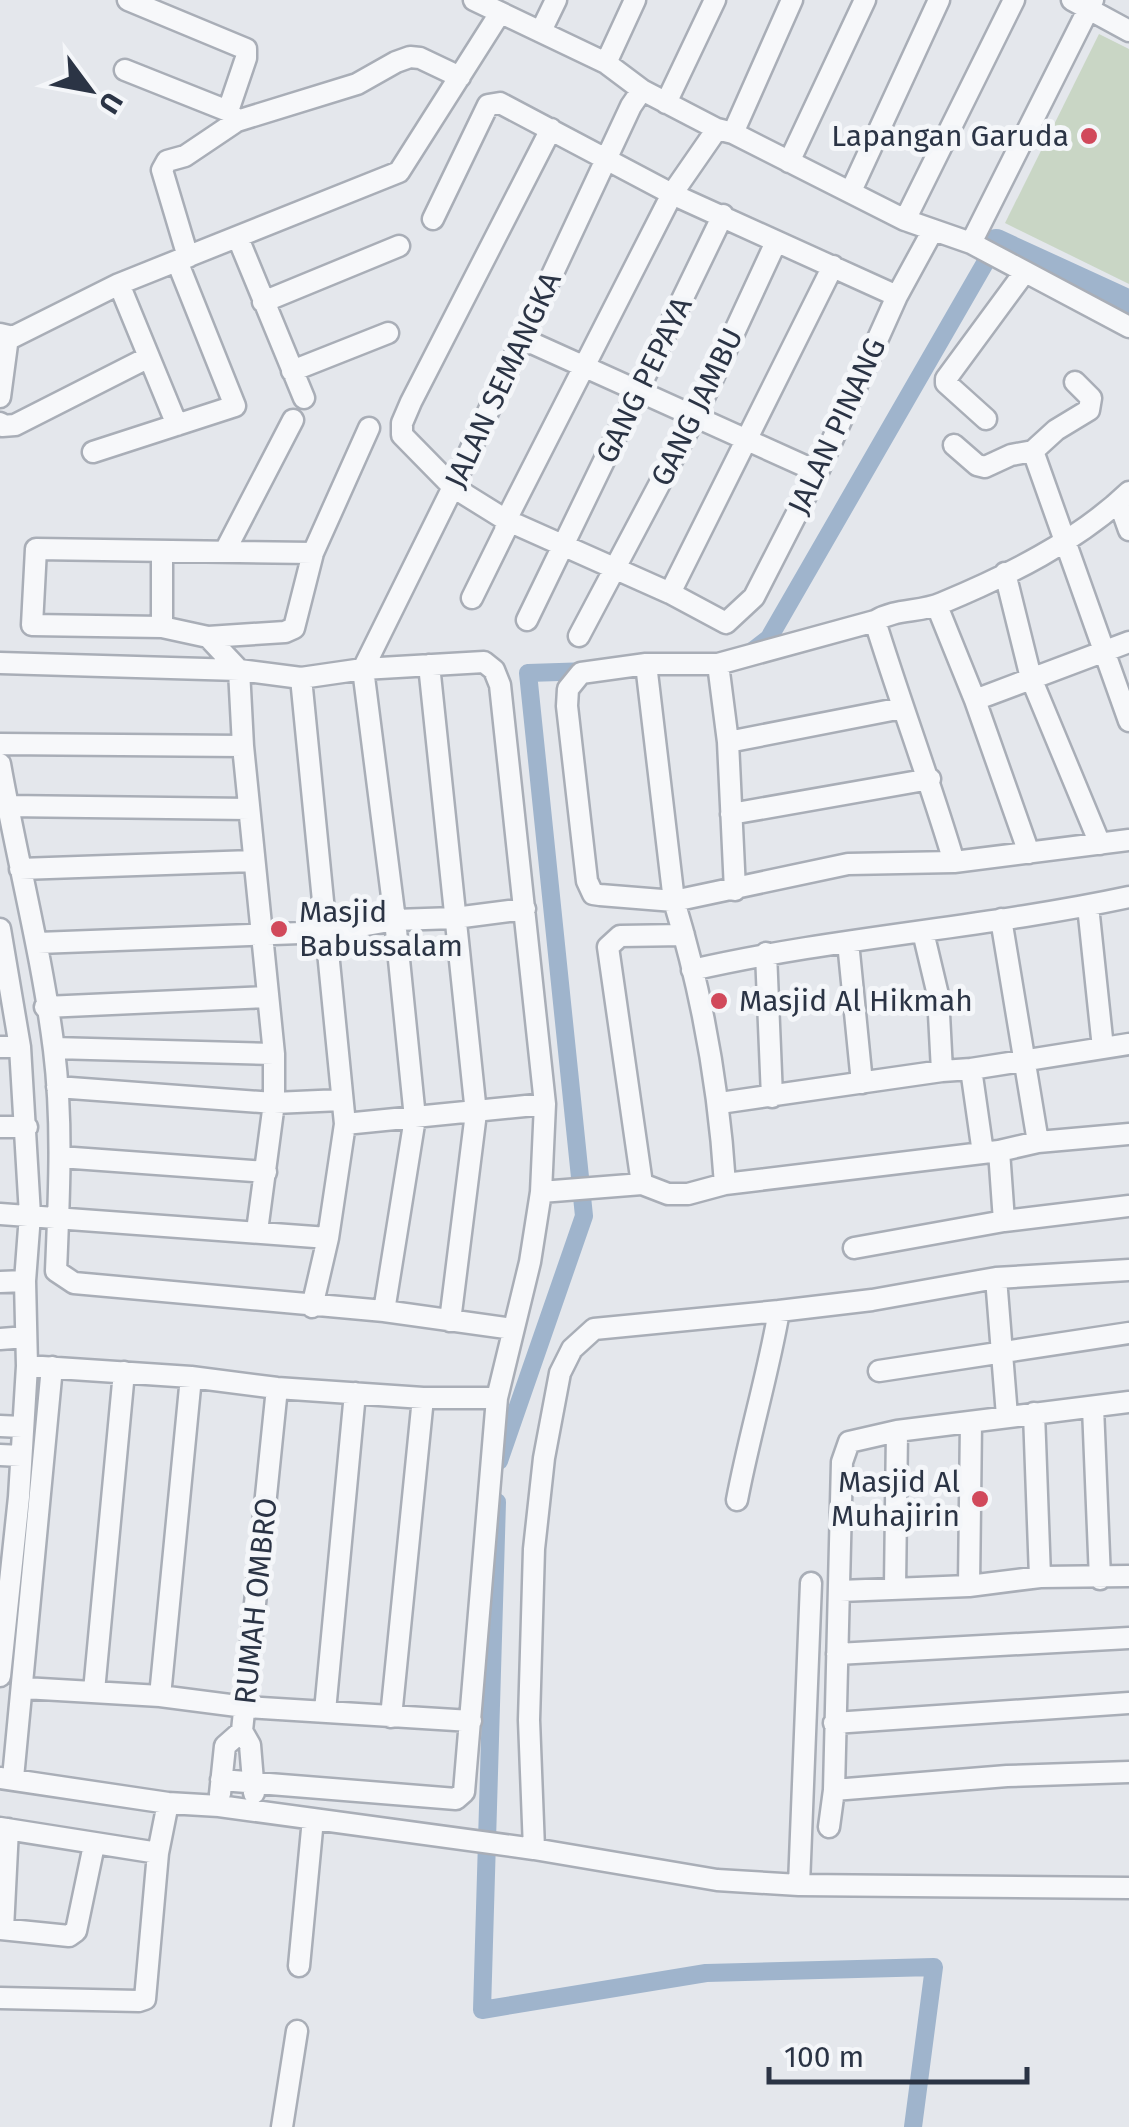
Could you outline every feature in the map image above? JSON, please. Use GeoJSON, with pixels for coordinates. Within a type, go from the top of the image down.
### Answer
{"type":"FeatureCollection","features":[{"type":"Feature","properties":{"kind":"street"},"geometry":{"type":"LineString","coordinates":[[128,0],[246,49],[232,116]]}},
{"type":"Feature","properties":{"kind":"street"},"geometry":{"type":"LineString","coordinates":[[541,31],[556,0]]}},
{"type":"Feature","properties":{"kind":"street"},"geometry":{"type":"LineString","coordinates":[[606,63],[634,0]]}},
{"type":"Feature","properties":{"kind":"street"},"geometry":{"type":"LineString","coordinates":[[666,103],[715,0]]}},
{"type":"Feature","properties":{"kind":"street"},"geometry":{"type":"LineString","coordinates":[[472,598],[505,532],[506,520],[672,194],[725,131],[792,0]]}},
{"type":"Feature","properties":{"kind":"street"},"geometry":{"type":"LineString","coordinates":[[789,162],[864,0]]}},
{"type":"Feature","properties":{"kind":"street"},"geometry":{"type":"LineString","coordinates":[[851,190],[939,0]]}},
{"type":"Feature","properties":{"kind":"street"},"geometry":{"type":"LineString","coordinates":[[905,220],[1014,0]]}},
{"type":"Feature","properties":{"kind":"street"},"geometry":{"type":"LineString","coordinates":[[1108,20],[1118,0]]}},
{"type":"Feature","properties":{"kind":"street"},"geometry":{"type":"LineString","coordinates":[[988,252],[1085,3],[1129,31]]}},
{"type":"Feature","properties":{"kind":"street"},"geometry":{"type":"LineString","coordinates":[[0,398],[4,335],[13,337],[119,284],[400,172],[460,77],[488,5],[606,63],[666,103],[851,190],[905,220],[988,252],[1129,328]]}},
{"type":"Feature","properties":{"kind":"street"},"geometry":{"type":"LineString","coordinates":[[93,452],[235,406],[182,259],[164,164],[185,156],[232,116],[357,84],[410,57],[460,77]]}},
{"type":"Feature","properties":{"kind":"street"},"geometry":{"type":"LineString","coordinates":[[126,70],[232,116]]}},
{"type":"Feature","properties":{"kind":"street","name":"JALAN SEMANGKA"},"geometry":{"type":"LineString","coordinates":[[362,669],[642,90]]}},
{"type":"Feature","properties":{"kind":"street"},"geometry":{"type":"LineString","coordinates":[[434,219],[488,105],[500,104],[672,194],[897,296]]}},
{"type":"Feature","properties":{"kind":"street"},"geometry":{"type":"LineString","coordinates":[[551,129],[402,423],[402,435],[453,487],[506,520],[670,593],[833,266]]}},
{"type":"Feature","properties":{"kind":"street","name":"GANG PEPAYA"},"geometry":{"type":"LineString","coordinates":[[527,620],[723,215]]}},
{"type":"Feature","properties":{"kind":"street","name":"JALAN PINANG"},"geometry":{"type":"LineString","coordinates":[[670,593],[726,623],[754,597],[818,472],[897,296],[933,230]]}},
{"type":"Feature","properties":{"kind":"street"},"geometry":{"type":"LineString","coordinates":[[238,238],[304,398]]}},
{"type":"Feature","properties":{"kind":"street","name":"GANG JAMBU"},"geometry":{"type":"LineString","coordinates":[[580,636],[695,417],[776,242]]}},
{"type":"Feature","properties":{"kind":"street"},"geometry":{"type":"LineString","coordinates":[[263,302],[398,246]]}},
{"type":"Feature","properties":{"kind":"street"},"geometry":{"type":"LineString","coordinates":[[986,419],[946,380],[1024,273]]}},
{"type":"Feature","properties":{"kind":"street"},"geometry":{"type":"LineString","coordinates":[[119,284],[146,358],[177,425]]}},
{"type":"Feature","properties":{"kind":"street"},"geometry":{"type":"LineString","coordinates":[[292,371],[388,333]]}},
{"type":"Feature","properties":{"kind":"street"},"geometry":{"type":"LineString","coordinates":[[523,339],[818,472]]}},
{"type":"Feature","properties":{"kind":"street"},"geometry":{"type":"LineString","coordinates":[[0,423],[15,426],[146,358]]}},
{"type":"Feature","properties":{"kind":"street"},"geometry":{"type":"LineString","coordinates":[[954,445],[985,467],[1011,455],[1033,452],[1056,430],[1089,410],[1091,398],[1075,382]]}},
{"type":"Feature","properties":{"kind":"street"},"geometry":{"type":"LineString","coordinates":[[225,550],[294,420]]}},
{"type":"Feature","properties":{"kind":"street"},"geometry":{"type":"LineString","coordinates":[[313,552],[36,549],[32,625],[162,627],[208,637],[285,632],[294,628],[313,552],[369,428]]}},
{"type":"Feature","properties":{"kind":"street"},"geometry":{"type":"LineString","coordinates":[[1033,452],[1129,721]]}},
{"type":"Feature","properties":{"kind":"street"},"geometry":{"type":"LineString","coordinates":[[1129,530],[1124,497],[1065,541],[937,606],[890,612],[875,621],[718,664],[646,664],[582,673],[568,689],[587,881],[593,894],[674,902],[848,864],[954,862],[1129,840]]}},
{"type":"Feature","properties":{"kind":"street"},"geometry":{"type":"LineString","coordinates":[[162,551],[162,627]]}},
{"type":"Feature","properties":{"kind":"street"},"geometry":{"type":"LineString","coordinates":[[1004,573],[1032,678],[1100,844]]}},
{"type":"Feature","properties":{"kind":"street"},"geometry":{"type":"LineString","coordinates":[[937,606],[1029,853]]}},
{"type":"Feature","properties":{"kind":"street"},"geometry":{"type":"LineString","coordinates":[[875,621],[902,708],[930,779],[954,862]]}},
{"type":"Feature","properties":{"kind":"street"},"geometry":{"type":"LineString","coordinates":[[208,637],[240,670],[243,746],[274,1054],[274,1103],[257,1231]]}},
{"type":"Feature","properties":{"kind":"street"},"geometry":{"type":"LineString","coordinates":[[975,700],[1129,642]]}},
{"type":"Feature","properties":{"kind":"street"},"geometry":{"type":"LineString","coordinates":[[0,663],[240,670],[301,678],[362,669],[484,662],[494,670],[500,685],[546,1104],[541,1192],[526,1280],[497,1398],[464,1792],[456,1799],[222,1780]]}},
{"type":"Feature","properties":{"kind":"street"},"geometry":{"type":"LineString","coordinates":[[646,664],[674,902],[720,1103],[724,1184]]}},
{"type":"Feature","properties":{"kind":"street"},"geometry":{"type":"LineString","coordinates":[[718,664],[728,742],[735,890]]}},
{"type":"Feature","properties":{"kind":"street"},"geometry":{"type":"LineString","coordinates":[[428,665],[476,1113],[450,1321]]}},
{"type":"Feature","properties":{"kind":"street"},"geometry":{"type":"LineString","coordinates":[[362,669],[395,920],[415,1118],[384,1311]]}},
{"type":"Feature","properties":{"kind":"street"},"geometry":{"type":"LineString","coordinates":[[301,678],[345,1124],[328,1238],[312,1307]]}},
{"type":"Feature","properties":{"kind":"street"},"geometry":{"type":"LineString","coordinates":[[728,742],[902,708]]}},
{"type":"Feature","properties":{"kind":"street"},"geometry":{"type":"LineString","coordinates":[[0,744],[243,746]]}},
{"type":"Feature","properties":{"kind":"street"},"geometry":{"type":"LineString","coordinates":[[0,764],[38,943],[54,1048],[60,1157],[56,1271],[66,1281],[384,1311],[512,1329]]}},
{"type":"Feature","properties":{"kind":"street"},"geometry":{"type":"LineString","coordinates":[[731,814],[930,779]]}},
{"type":"Feature","properties":{"kind":"street"},"geometry":{"type":"LineString","coordinates":[[7,806],[249,809]]}},
{"type":"Feature","properties":{"kind":"street"},"geometry":{"type":"LineString","coordinates":[[20,869],[254,860]]}},
{"type":"Feature","properties":{"kind":"street"},"geometry":{"type":"LineString","coordinates":[[692,970],[766,953],[1129,898]]}},
{"type":"Feature","properties":{"kind":"street"},"geometry":{"type":"LineString","coordinates":[[1088,906],[1103,1048]]}},
{"type":"Feature","properties":{"kind":"street"},"geometry":{"type":"LineString","coordinates":[[38,943],[326,932],[395,920],[525,910]]}},
{"type":"Feature","properties":{"kind":"street"},"geometry":{"type":"LineString","coordinates":[[1001,919],[1038,1142]]}},
{"type":"Feature","properties":{"kind":"street"},"geometry":{"type":"LineString","coordinates":[[0,929],[10,1047],[27,1126],[30,1215],[25,1281],[28,1366],[22,1427],[11,1455],[0,1676]]}},
{"type":"Feature","properties":{"kind":"street"},"geometry":{"type":"LineString","coordinates":[[923,932],[938,996],[942,1070]]}},
{"type":"Feature","properties":{"kind":"street"},"geometry":{"type":"LineString","coordinates":[[642,1184],[608,948],[620,936],[684,936]]}},
{"type":"Feature","properties":{"kind":"street"},"geometry":{"type":"LineString","coordinates":[[848,942],[862,1083]]}},
{"type":"Feature","properties":{"kind":"street"},"geometry":{"type":"LineString","coordinates":[[766,953],[772,1097]]}},
{"type":"Feature","properties":{"kind":"street"},"geometry":{"type":"LineString","coordinates":[[45,1007],[266,997]]}},
{"type":"Feature","properties":{"kind":"street"},"geometry":{"type":"LineString","coordinates":[[720,1103],[942,1070],[970,1070],[1129,1044]]}},
{"type":"Feature","properties":{"kind":"street"},"geometry":{"type":"LineString","coordinates":[[54,1048],[274,1054]]}},
{"type":"Feature","properties":{"kind":"street"},"geometry":{"type":"LineString","coordinates":[[970,1070],[1004,1222]]}},
{"type":"Feature","properties":{"kind":"street"},"geometry":{"type":"LineString","coordinates":[[57,1087],[274,1103],[341,1100]]}},
{"type":"Feature","properties":{"kind":"street"},"geometry":{"type":"LineString","coordinates":[[345,1124],[546,1104]]}},
{"type":"Feature","properties":{"kind":"street"},"geometry":{"type":"LineString","coordinates":[[0,1127],[27,1126]]}},
{"type":"Feature","properties":{"kind":"street"},"geometry":{"type":"LineString","coordinates":[[541,1192],[642,1184],[668,1194],[688,1194],[724,1184],[991,1152],[1038,1142],[1129,1134]]}},
{"type":"Feature","properties":{"kind":"street"},"geometry":{"type":"LineString","coordinates":[[60,1157],[266,1172]]}},
{"type":"Feature","properties":{"kind":"street"},"geometry":{"type":"LineString","coordinates":[[854,1248],[1004,1222],[1129,1206]]}},
{"type":"Feature","properties":{"kind":"street"},"geometry":{"type":"LineString","coordinates":[[0,1214],[328,1238]]}},
{"type":"Feature","properties":{"kind":"street"},"geometry":{"type":"LineString","coordinates":[[534,1849],[529,1720],[534,1549],[544,1458],[560,1373],[572,1349],[594,1329],[872,1300],[996,1278],[1129,1270]]}},
{"type":"Feature","properties":{"kind":"street"},"geometry":{"type":"LineString","coordinates":[[996,1278],[1007,1416]]}},
{"type":"Feature","properties":{"kind":"street"},"geometry":{"type":"LineString","coordinates":[[0,1282],[25,1281]]}},
{"type":"Feature","properties":{"kind":"street"},"geometry":{"type":"LineString","coordinates":[[737,1500],[749,1434],[770,1366],[779,1311]]}},
{"type":"Feature","properties":{"kind":"street"},"geometry":{"type":"LineString","coordinates":[[878,1371],[1129,1333]]}},
{"type":"Feature","properties":{"kind":"street"},"geometry":{"type":"LineString","coordinates":[[0,1339],[26,1337]]}},
{"type":"Feature","properties":{"kind":"street"},"geometry":{"type":"LineString","coordinates":[[28,1366],[355,1394],[497,1398]]}},
{"type":"Feature","properties":{"kind":"street"},"geometry":{"type":"LineString","coordinates":[[52,1367],[24,1688],[7,1778],[168,1803],[252,1810],[534,1849],[717,1880],[799,1886],[1129,1888]]}},
{"type":"Feature","properties":{"kind":"street"},"geometry":{"type":"LineString","coordinates":[[94,1691],[124,1372]]}},
{"type":"Feature","properties":{"kind":"street"},"geometry":{"type":"LineString","coordinates":[[160,1696],[191,1377]]}},
{"type":"Feature","properties":{"kind":"street","name":"RUMAH OMBRO"},"geometry":{"type":"LineString","coordinates":[[219,1806],[225,1746],[242,1732],[278,1388]]}},
{"type":"Feature","properties":{"kind":"street"},"geometry":{"type":"LineString","coordinates":[[324,1711],[355,1394]]}},
{"type":"Feature","properties":{"kind":"street"},"geometry":{"type":"LineString","coordinates":[[391,1716],[423,1398]]}},
{"type":"Feature","properties":{"kind":"street"},"geometry":{"type":"LineString","coordinates":[[829,1827],[834,1790],[842,1462],[850,1442],[897,1431],[1129,1402]]}},
{"type":"Feature","properties":{"kind":"street"},"geometry":{"type":"LineString","coordinates":[[1093,1406],[1100,1579]]}},
{"type":"Feature","properties":{"kind":"street"},"geometry":{"type":"LineString","coordinates":[[1034,1412],[1040,1578]]}},
{"type":"Feature","properties":{"kind":"street"},"geometry":{"type":"LineString","coordinates":[[969,1586],[971,1422]]}},
{"type":"Feature","properties":{"kind":"street"},"geometry":{"type":"LineString","coordinates":[[0,1426],[22,1427]]}},
{"type":"Feature","properties":{"kind":"street"},"geometry":{"type":"LineString","coordinates":[[895,1587],[897,1431]]}},
{"type":"Feature","properties":{"kind":"street"},"geometry":{"type":"LineString","coordinates":[[840,1592],[1129,1576]]}},
{"type":"Feature","properties":{"kind":"street"},"geometry":{"type":"LineString","coordinates":[[799,1886],[811,1583]]}},
{"type":"Feature","properties":{"kind":"street"},"geometry":{"type":"LineString","coordinates":[[837,1654],[1129,1638]]}},
{"type":"Feature","properties":{"kind":"street"},"geometry":{"type":"LineString","coordinates":[[24,1688],[160,1696],[245,1707],[471,1720]]}},
{"type":"Feature","properties":{"kind":"street"},"geometry":{"type":"LineString","coordinates":[[834,1723],[1129,1702]]}},
{"type":"Feature","properties":{"kind":"street"},"geometry":{"type":"LineString","coordinates":[[242,1732],[250,1745],[255,1783],[252,1810]]}},
{"type":"Feature","properties":{"kind":"street"},"geometry":{"type":"LineString","coordinates":[[834,1790],[1007,1776],[1129,1772]]}},
{"type":"Feature","properties":{"kind":"street"},"geometry":{"type":"LineString","coordinates":[[0,1998],[146,1998],[158,1853],[168,1803]]}},
{"type":"Feature","properties":{"kind":"street"},"geometry":{"type":"LineString","coordinates":[[299,1966],[313,1819]]}},
{"type":"Feature","properties":{"kind":"street"},"geometry":{"type":"LineString","coordinates":[[94,1845],[76,1931],[69,1936],[2,1929],[4,1829],[158,1853]]}},
{"type":"Feature","properties":{"kind":"street"},"geometry":{"type":"LineString","coordinates":[[282,2127],[297,2031]]}},
{"type":"Feature","properties":{"kind":"green space","name":"Lapangan Garuda"},"geometry":{"type":"Polygon","coordinates":[[[1099,34],[1129,49],[1129,284],[1005,223],[1099,34]]]}},
{"type":"Feature","properties":{"kind":"waterway"},"geometry":{"type":"LineString","coordinates":[[747,655],[769,638],[996,244]]}},
{"type":"Feature","properties":{"kind":"waterway"},"geometry":{"type":"LineString","coordinates":[[996,244],[1129,305]]}},
{"type":"Feature","properties":{"kind":"waterway"},"geometry":{"type":"LineString","coordinates":[[499,1461],[584,1216],[528,673],[590,671]]}},
{"type":"Feature","properties":{"kind":"waterway"},"geometry":{"type":"LineString","coordinates":[[497,1502],[482,2010],[706,1973],[934,1967],[913,2127]]}},
{"type":"Feature","properties":{"kind":"place","name":"Lapangan Garuda"},"geometry":{"type":"Point","coordinates":[1089,136]}},
{"type":"Feature","properties":{"kind":"place","name":"Masjid Babussalam"},"geometry":{"type":"Point","coordinates":[279,929]}},
{"type":"Feature","properties":{"kind":"place","name":"Masjid Al Hikmah"},"geometry":{"type":"Point","coordinates":[719,1001]}},
{"type":"Feature","properties":{"kind":"place","name":"Masjid Al Muhajirin"},"geometry":{"type":"Point","coordinates":[980,1499]}}]}
